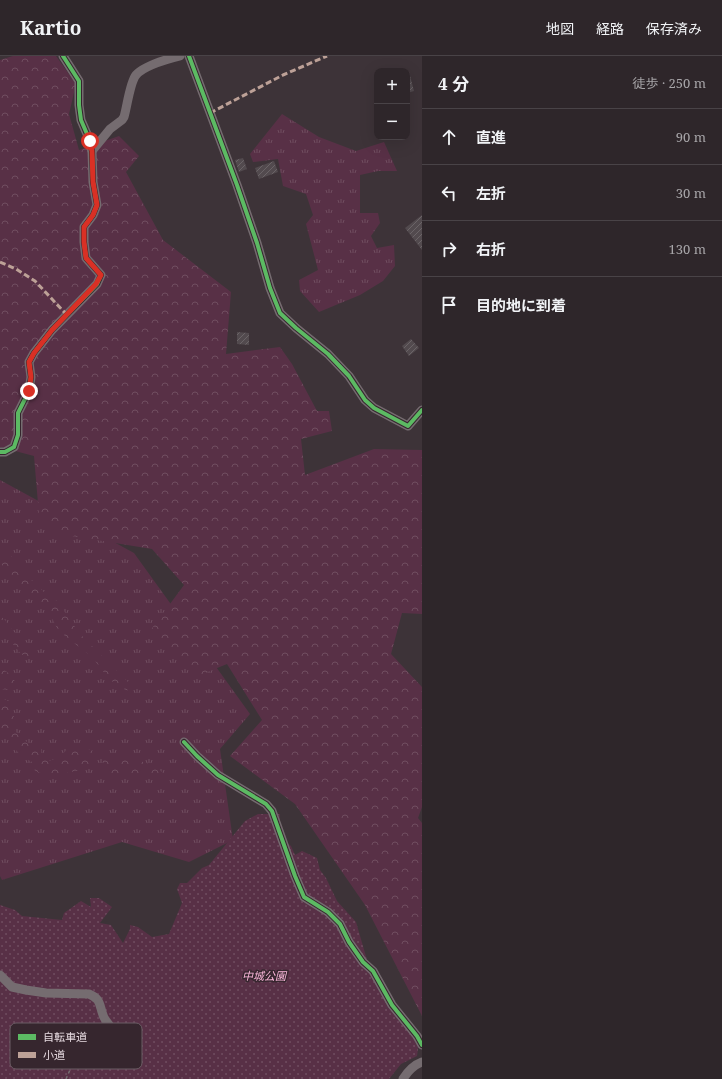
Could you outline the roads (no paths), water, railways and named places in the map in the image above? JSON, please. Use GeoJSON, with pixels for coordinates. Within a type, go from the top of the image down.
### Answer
{"type":"FeatureCollection","features":[{"type":"Feature","properties":{"kind":"street"},"geometry":{"type":"LineString","coordinates":[[0,452],[5,452],[14,447],[18,435],[18,413],[29,391],[31,377],[29,362],[52,330],[96,284],[101,275],[86,258],[84,242],[84,227],[93,215],[97,205],[93,182],[92,151],[90,141],[81,120],[79,105],[79,81],[63,56]]}},
{"type":"Feature","properties":{"kind":"street"},"geometry":{"type":"LineString","coordinates":[[92,151],[110,129],[124,117],[130,90],[135,76],[142,69],[180,56]]}},
{"type":"Feature","properties":{"kind":"street"},"geometry":{"type":"LineString","coordinates":[[189,56],[238,185],[270,288],[280,313],[328,354],[349,376],[365,400],[374,408],[408,426],[422,410]]}},
{"type":"Feature","properties":{"kind":"street"},"geometry":{"type":"LineString","coordinates":[[184,742],[218,775],[266,804],[272,811],[304,897],[328,912],[340,924],[349,942],[363,962],[373,971],[392,1005],[417,1036],[422,1045]]}},
{"type":"Feature","properties":{"kind":"street"},"geometry":{"type":"LineString","coordinates":[[0,975],[12,987],[46,993],[89,994],[94,996],[100,1002],[103,1016],[108,1023]]}},
{"type":"Feature","properties":{"kind":"street"},"geometry":{"type":"LineString","coordinates":[[403,1079],[410,1070],[422,1062]]}},
{"type":"Feature","properties":{"kind":"park label","name":"中城公園"},"geometry":{"type":"Point","coordinates":[264,975]}}]}
